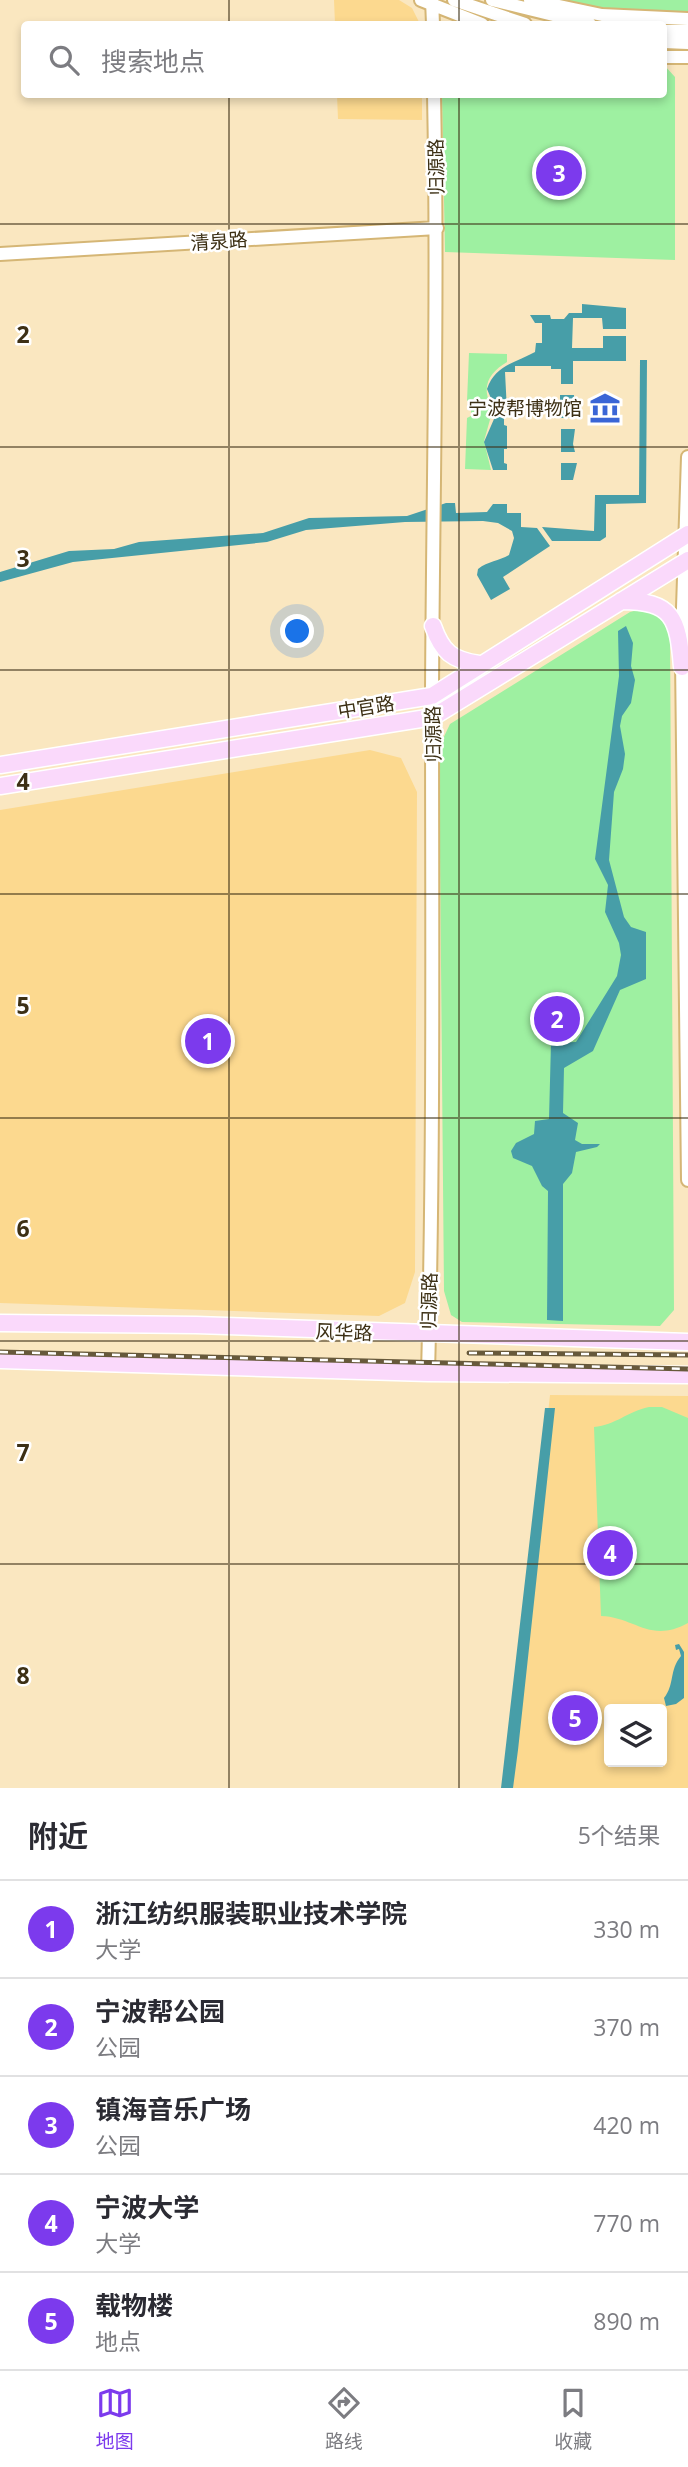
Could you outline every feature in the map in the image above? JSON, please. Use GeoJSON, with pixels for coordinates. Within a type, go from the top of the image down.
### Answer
{"type":"FeatureCollection","features":[{"type":"Feature","properties":{"kind":"main road","name":"中官路"},"geometry":{"type":"LineString","coordinates":[[0,765],[432,696],[687,534]]}},
{"type":"Feature","properties":{"kind":"main road","name":"中官路"},"geometry":{"type":"LineString","coordinates":[[0,786],[433,716],[686,562]]}},
{"type":"Feature","properties":{"kind":"main road"},"geometry":{"type":"LineString","coordinates":[[621,601],[652,603],[670,614],[679,637],[682,667]]}},
{"type":"Feature","properties":{"kind":"main road"},"geometry":{"type":"LineString","coordinates":[[433,626],[439,645],[448,655],[461,662],[479,664]]}},
{"type":"Feature","properties":{"kind":"main road","name":"风华路"},"geometry":{"type":"LineString","coordinates":[[0,1323],[196,1325],[688,1342]]}},
{"type":"Feature","properties":{"kind":"main road","name":"风华路"},"geometry":{"type":"LineString","coordinates":[[0,1360],[428,1373],[688,1375]]}},
{"type":"Feature","properties":{"kind":"street"},"geometry":{"type":"LineString","coordinates":[[454,0],[515,21]]}},
{"type":"Feature","properties":{"kind":"street"},"geometry":{"type":"LineString","coordinates":[[492,0],[578,21]]}},
{"type":"Feature","properties":{"kind":"street"},"geometry":{"type":"LineString","coordinates":[[530,0],[602,15],[688,19]]}},
{"type":"Feature","properties":{"kind":"street"},"geometry":{"type":"LineString","coordinates":[[429,2],[432,21]]}},
{"type":"Feature","properties":{"kind":"street"},"geometry":{"type":"LineString","coordinates":[[429,2],[475,21]]}},
{"type":"Feature","properties":{"kind":"street"},"geometry":{"type":"LineString","coordinates":[[667,31],[688,31]]}},
{"type":"Feature","properties":{"kind":"street"},"geometry":{"type":"LineString","coordinates":[[667,42],[688,43]]}},
{"type":"Feature","properties":{"kind":"street"},"geometry":{"type":"LineString","coordinates":[[667,57],[688,57]]}},
{"type":"Feature","properties":{"kind":"street","name":"归源路"},"geometry":{"type":"LineString","coordinates":[[428,1373],[437,228],[434,98]]}},
{"type":"Feature","properties":{"kind":"street","name":"清泉路"},"geometry":{"type":"LineString","coordinates":[[0,254],[437,228]]}},
{"type":"Feature","properties":{"kind":"street"},"geometry":{"type":"LineString","coordinates":[[688,457],[682,667],[685,727],[688,1181]]}},
{"type":"Feature","properties":{"kind":"shaded area"},"geometry":{"type":"Polygon","coordinates":[[[334,0],[399,0],[412,8],[418,21],[335,21],[334,0]]]}},
{"type":"Feature","properties":{"kind":"shaded area"},"geometry":{"type":"Polygon","coordinates":[[[337,98],[422,98],[422,120],[338,119],[337,98]]]}},
{"type":"Feature","properties":{"kind":"shaded area"},"geometry":{"type":"Polygon","coordinates":[[[370,750],[401,758],[417,792],[415,1272],[405,1303],[379,1316],[0,1303],[0,810],[370,750]]]}},
{"type":"Feature","properties":{"kind":"shaded area"},"geometry":{"type":"Polygon","coordinates":[[[550,1395],[688,1396],[688,1788],[507,1788],[550,1395]]]}},
{"type":"Feature","properties":{"kind":"green space"},"geometry":{"type":"Polygon","coordinates":[[[547,0],[688,0],[688,14],[599,10],[547,0]]]}},
{"type":"Feature","properties":{"kind":"green space"},"geometry":{"type":"Polygon","coordinates":[[[667,68],[675,77],[675,260],[445,252],[442,98],[667,98],[667,68]]]}},
{"type":"Feature","properties":{"kind":"green space"},"geometry":{"type":"Polygon","coordinates":[[[469,353],[507,354],[507,362],[497,369],[488,383],[489,401],[467,401],[469,353]]]}},
{"type":"Feature","properties":{"kind":"green space"},"geometry":{"type":"Polygon","coordinates":[[[471,408],[493,409],[484,441],[491,470],[465,469],[467,418],[471,416],[471,408]]]}},
{"type":"Feature","properties":{"kind":"green space"},"geometry":{"type":"Polygon","coordinates":[[[646,608],[661,612],[670,631],[674,1310],[660,1326],[462,1322],[451,1315],[444,1291],[439,747],[450,724],[630,612],[646,608]]]}},
{"type":"Feature","properties":{"kind":"green space"},"geometry":{"type":"Polygon","coordinates":[[[649,1407],[662,1407],[688,1418],[688,1623],[663,1631],[601,1616],[594,1427],[609,1424],[649,1407]]]}},
{"type":"Feature","properties":{"kind":"water"},"geometry":{"type":"Polygon","coordinates":[[[582,304],[626,308],[626,329],[603,329],[602,318],[573,318],[572,348],[603,348],[603,336],[626,336],[626,361],[573,361],[573,384],[561,384],[561,369],[551,369],[551,366],[515,366],[515,372],[505,372],[507,411],[504,411],[504,425],[507,426],[507,449],[504,449],[504,463],[507,464],[507,470],[493,470],[484,442],[494,419],[493,403],[487,389],[491,381],[506,366],[535,352],[536,343],[542,343],[542,323],[535,323],[530,315],[550,315],[551,319],[564,319],[569,313],[582,313],[582,304]]]}},
{"type":"Feature","properties":{"kind":"water"},"geometry":{"type":"Polygon","coordinates":[[[640,360],[647,360],[646,503],[606,504],[606,537],[600,541],[552,541],[542,527],[594,531],[595,495],[639,495],[640,360]]]}},
{"type":"Feature","properties":{"kind":"water"},"geometry":{"type":"Polygon","coordinates":[[[560,395],[574,395],[575,418],[560,418],[560,395]]]}},
{"type":"Feature","properties":{"kind":"water"},"geometry":{"type":"Polygon","coordinates":[[[561,429],[575,429],[575,452],[561,452],[561,429]]]}},
{"type":"Feature","properties":{"kind":"water"},"geometry":{"type":"Polygon","coordinates":[[[561,463],[577,463],[573,480],[561,480],[561,463]]]}},
{"type":"Feature","properties":{"kind":"water"},"geometry":{"type":"Polygon","coordinates":[[[446,503],[455,503],[456,513],[487,512],[493,504],[507,504],[507,513],[521,513],[521,527],[537,528],[550,546],[503,577],[510,589],[491,600],[477,575],[478,569],[509,555],[514,538],[512,531],[498,523],[483,521],[405,522],[306,530],[267,542],[73,562],[0,582],[0,572],[69,551],[114,549],[139,542],[263,533],[309,518],[407,516],[446,503]]]}},
{"type":"Feature","properties":{"kind":"water"},"geometry":{"type":"Polygon","coordinates":[[[626,626],[633,643],[631,666],[635,680],[631,703],[622,716],[620,726],[625,754],[623,769],[614,792],[609,860],[624,917],[631,927],[646,932],[646,979],[620,990],[593,1051],[564,1068],[563,1113],[578,1123],[575,1140],[582,1144],[600,1144],[576,1152],[572,1173],[563,1184],[563,1321],[547,1320],[548,1191],[542,1186],[532,1166],[513,1158],[511,1151],[516,1143],[534,1134],[535,1121],[549,1119],[551,1043],[576,1042],[617,976],[621,955],[619,943],[605,912],[608,885],[595,859],[619,676],[618,631],[626,626]]]}},
{"type":"Feature","properties":{"kind":"water"},"geometry":{"type":"Polygon","coordinates":[[[545,1408],[555,1408],[518,1750],[513,1788],[501,1788],[545,1408]]]}},
{"type":"Feature","properties":{"kind":"water"},"geometry":{"type":"Polygon","coordinates":[[[679,1644],[684,1652],[684,1698],[676,1704],[667,1706],[664,1698],[681,1656],[675,1645],[679,1644]]]}},
{"type":"Feature","properties":{"kind":"railway"},"geometry":{"type":"LineString","coordinates":[[0,1352],[688,1369]]}},
{"type":"Feature","properties":{"kind":"railway"},"geometry":{"type":"LineString","coordinates":[[469,1353],[688,1355]]}},
{"type":"Feature","properties":{"kind":"place","name":"镇海音乐广场"},"geometry":{"type":"Point","coordinates":[559,173]}},
{"type":"Feature","properties":{"kind":"place","name":"宁波帮博物馆"},"geometry":{"type":"Point","coordinates":[605,408]}},
{"type":"Feature","properties":{"kind":"place","name":"宁波帮公园"},"geometry":{"type":"Point","coordinates":[557,1019]}},
{"type":"Feature","properties":{"kind":"place","name":"浙江纺织服装职业技术学院"},"geometry":{"type":"Point","coordinates":[208,1041]}},
{"type":"Feature","properties":{"kind":"place","name":"宁波大学"},"geometry":{"type":"Point","coordinates":[610,1553]}},
{"type":"Feature","properties":{"kind":"place","name":"载物楼"},"geometry":{"type":"Point","coordinates":[575,1718]}}]}
